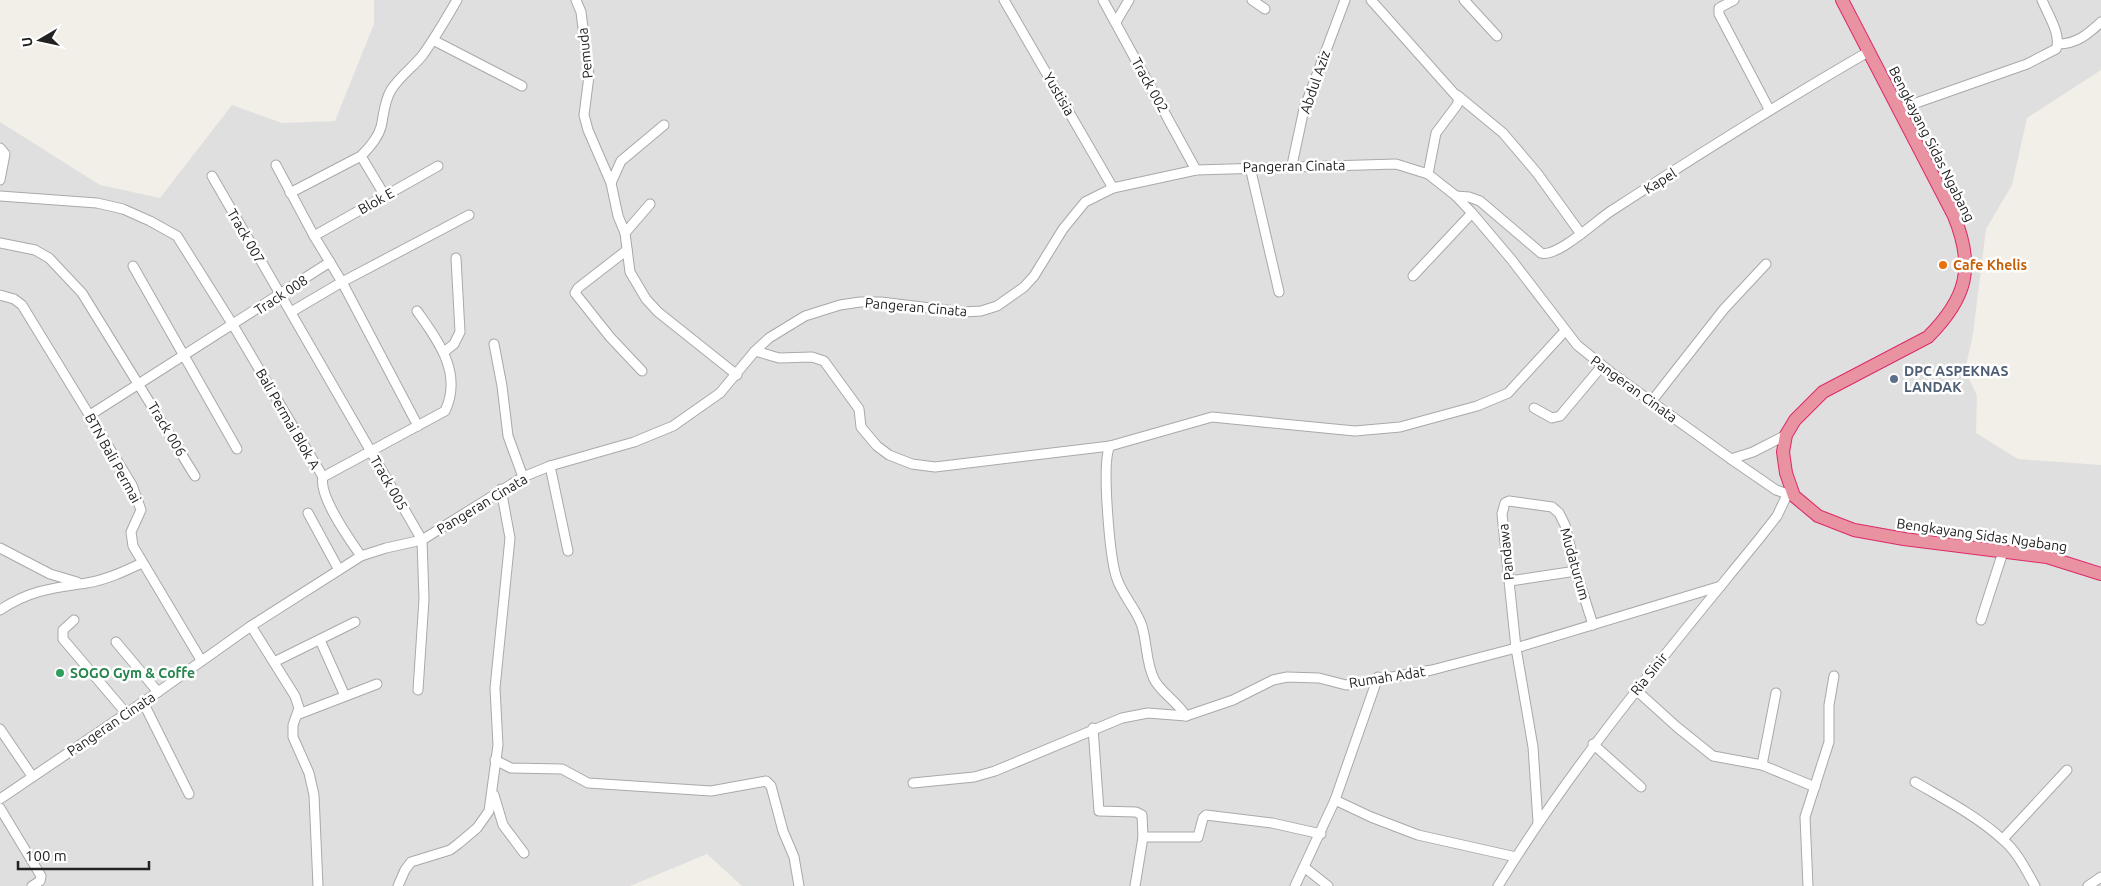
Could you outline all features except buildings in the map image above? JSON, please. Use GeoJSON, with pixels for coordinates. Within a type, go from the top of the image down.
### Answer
{"type":"FeatureCollection","features":[{"type":"Feature","properties":{"kind":"highway","name":"Bengkayang Sidas Ngabang"},"geometry":{"type":"LineString","coordinates":[[1842,0],[1959,228],[1965,251],[1964,285],[1947,316],[1928,337],[1823,392],[1794,420],[1786,435],[1784,461],[1791,496],[1818,516],[1854,530],[1904,539],[2047,557],[2101,574]]}},
{"type":"Feature","properties":{"kind":"street"},"geometry":{"type":"LineString","coordinates":[[290,193],[362,156],[380,131],[385,102],[391,89],[402,74],[417,61],[433,40],[456,0]]}},
{"type":"Feature","properties":{"kind":"street","name":"Pemuda"},"geometry":{"type":"LineString","coordinates":[[576,0],[581,12],[589,76],[584,107],[588,130],[611,183],[618,216],[625,233],[630,272],[646,299],[658,312],[737,375]]}},
{"type":"Feature","properties":{"kind":"street","name":"Yustisia"},"geometry":{"type":"LineString","coordinates":[[1004,0],[1113,188]]}},
{"type":"Feature","properties":{"kind":"street","name":"Track 002"},"geometry":{"type":"LineString","coordinates":[[1103,0],[1196,170]]}},
{"type":"Feature","properties":{"kind":"street"},"geometry":{"type":"LineString","coordinates":[[1116,22],[1129,0]]}},
{"type":"Feature","properties":{"kind":"street"},"geometry":{"type":"LineString","coordinates":[[1252,0],[1265,10]]}},
{"type":"Feature","properties":{"kind":"street","name":"Abdul Aziz"},"geometry":{"type":"LineString","coordinates":[[1292,166],[1307,101],[1345,0]]}},
{"type":"Feature","properties":{"kind":"street"},"geometry":{"type":"LineString","coordinates":[[1371,0],[1456,94],[1503,133],[1537,173],[1582,234]]}},
{"type":"Feature","properties":{"kind":"street"},"geometry":{"type":"LineString","coordinates":[[1464,0],[1497,36]]}},
{"type":"Feature","properties":{"kind":"street"},"geometry":{"type":"LineString","coordinates":[[1734,0],[1719,8],[1719,14],[1769,109]]}},
{"type":"Feature","properties":{"kind":"street"},"geometry":{"type":"LineString","coordinates":[[2042,0],[2058,44]]}},
{"type":"Feature","properties":{"kind":"street"},"geometry":{"type":"LineString","coordinates":[[1899,109],[2027,64],[2050,53],[2058,44],[2070,44],[2079,40],[2101,22]]}},
{"type":"Feature","properties":{"kind":"street"},"geometry":{"type":"LineString","coordinates":[[433,40],[522,86]]}},
{"type":"Feature","properties":{"kind":"street","name":"Kapel"},"geometry":{"type":"LineString","coordinates":[[1456,196],[1469,197],[1480,201],[1546,254],[1582,234],[1609,212],[1769,109],[1868,52]]}},
{"type":"Feature","properties":{"kind":"street"},"geometry":{"type":"LineString","coordinates":[[1428,174],[1436,133],[1457,105],[1459,101],[1456,94]]}},
{"type":"Feature","properties":{"kind":"street"},"geometry":{"type":"LineString","coordinates":[[611,183],[621,161],[664,125]]}},
{"type":"Feature","properties":{"kind":"street"},"geometry":{"type":"LineString","coordinates":[[0,148],[5,154],[0,180]]}},
{"type":"Feature","properties":{"kind":"street"},"geometry":{"type":"LineString","coordinates":[[362,156],[385,196]]}},
{"type":"Feature","properties":{"kind":"street","name":"Pangeran Cinata"},"geometry":{"type":"LineString","coordinates":[[0,799],[158,692],[251,626],[361,556],[422,540],[523,477],[550,466],[634,442],[673,426],[720,393],[737,375],[755,351],[781,330],[805,316],[840,305],[881,302],[963,312],[981,311],[997,306],[1024,288],[1034,276],[1063,229],[1085,202],[1113,188],[1196,170],[1396,164],[1428,174],[1456,196],[1472,213],[1521,271],[1564,332],[1602,366],[1731,459],[1791,496]]}},
{"type":"Feature","properties":{"kind":"street"},"geometry":{"type":"LineString","coordinates":[[276,165],[314,236],[342,282],[418,426]]}},
{"type":"Feature","properties":{"kind":"street","name":"Blok E"},"geometry":{"type":"LineString","coordinates":[[314,236],[438,166]]}},
{"type":"Feature","properties":{"kind":"street"},"geometry":{"type":"LineString","coordinates":[[1250,167],[1279,292]]}},
{"type":"Feature","properties":{"kind":"street","name":"Track 007"},"geometry":{"type":"LineString","coordinates":[[212,176],[281,295]]}},
{"type":"Feature","properties":{"kind":"street","name":"Bali Permai Blok A"},"geometry":{"type":"LineString","coordinates":[[0,196],[97,203],[115,207],[150,221],[177,236],[233,325],[323,477],[372,453],[445,411],[449,404],[450,371],[444,352],[417,311]]}},
{"type":"Feature","properties":{"kind":"street"},"geometry":{"type":"LineString","coordinates":[[625,233],[650,204]]}},
{"type":"Feature","properties":{"kind":"street"},"geometry":{"type":"LineString","coordinates":[[1413,276],[1472,213]]}},
{"type":"Feature","properties":{"kind":"street"},"geometry":{"type":"LineString","coordinates":[[291,312],[342,282],[469,215]]}},
{"type":"Feature","properties":{"kind":"street","name":"Track 006"},"geometry":{"type":"LineString","coordinates":[[0,242],[35,250],[49,258],[82,293],[196,476]]}},
{"type":"Feature","properties":{"kind":"street"},"geometry":{"type":"LineString","coordinates":[[627,250],[578,288],[575,293],[610,337],[642,371]]}},
{"type":"Feature","properties":{"kind":"street"},"geometry":{"type":"LineString","coordinates":[[444,352],[454,344],[460,332],[456,258]]}},
{"type":"Feature","properties":{"kind":"street","name":"Track 008"},"geometry":{"type":"LineString","coordinates":[[90,415],[330,262]]}},
{"type":"Feature","properties":{"kind":"street"},"geometry":{"type":"LineString","coordinates":[[1651,402],[1724,309],[1766,264]]}},
{"type":"Feature","properties":{"kind":"street"},"geometry":{"type":"LineString","coordinates":[[133,266],[237,449]]}},
{"type":"Feature","properties":{"kind":"street","name":"BTN Bali Permai"},"geometry":{"type":"LineString","coordinates":[[0,295],[14,299],[22,305],[139,499],[141,514],[131,535],[133,546],[201,660]]}},
{"type":"Feature","properties":{"kind":"street","name":"Track 005"},"geometry":{"type":"LineString","coordinates":[[281,295],[422,540],[424,599],[418,690]]}},
{"type":"Feature","properties":{"kind":"street"},"geometry":{"type":"LineString","coordinates":[[755,351],[779,358],[812,357],[824,361],[859,409],[864,432],[882,451],[912,464],[935,467],[1110,446],[1212,417],[1355,431],[1400,427],[1477,406],[1508,393],[1564,332]]}},
{"type":"Feature","properties":{"kind":"street"},"geometry":{"type":"LineString","coordinates":[[494,344],[502,386],[508,436],[523,477]]}},
{"type":"Feature","properties":{"kind":"street"},"geometry":{"type":"LineString","coordinates":[[1534,408],[1552,418],[1560,416],[1602,366]]}},
{"type":"Feature","properties":{"kind":"street"},"geometry":{"type":"LineString","coordinates":[[1731,459],[1753,452],[1786,435]]}},
{"type":"Feature","properties":{"kind":"street"},"geometry":{"type":"LineString","coordinates":[[1110,446],[1107,454],[1106,483],[1115,574],[1142,626],[1153,677],[1186,716]]}},
{"type":"Feature","properties":{"kind":"street"},"geometry":{"type":"LineString","coordinates":[[550,466],[568,551]]}},
{"type":"Feature","properties":{"kind":"street"},"geometry":{"type":"LineString","coordinates":[[323,477],[325,492],[344,530],[361,556]]}},
{"type":"Feature","properties":{"kind":"street"},"geometry":{"type":"LineString","coordinates":[[398,886],[411,862],[450,850],[477,828],[489,810],[493,792],[498,744],[494,693],[510,538],[501,489]]}},
{"type":"Feature","properties":{"kind":"street","name":"Ria Sinir"},"geometry":{"type":"LineString","coordinates":[[1498,886],[1538,822],[1593,744],[1777,516],[1791,496]]}},
{"type":"Feature","properties":{"kind":"street","name":"Pandawa"},"geometry":{"type":"LineString","coordinates":[[1538,822],[1533,747],[1516,648],[1502,514],[1504,505],[1509,501],[1552,506]]}},
{"type":"Feature","properties":{"kind":"street","name":"Mudaturum"},"geometry":{"type":"LineString","coordinates":[[1552,506],[1559,513],[1565,525],[1576,572],[1593,625]]}},
{"type":"Feature","properties":{"kind":"street"},"geometry":{"type":"LineString","coordinates":[[308,513],[339,570]]}},
{"type":"Feature","properties":{"kind":"street"},"geometry":{"type":"LineString","coordinates":[[0,548],[50,574],[79,583]]}},
{"type":"Feature","properties":{"kind":"street"},"geometry":{"type":"LineString","coordinates":[[1981,620],[2003,552]]}},
{"type":"Feature","properties":{"kind":"street"},"geometry":{"type":"LineString","coordinates":[[0,610],[31,593],[118,574],[142,563]]}},
{"type":"Feature","properties":{"kind":"street"},"geometry":{"type":"LineString","coordinates":[[1510,581],[1576,572]]}},
{"type":"Feature","properties":{"kind":"street","name":"Rumah Adat"},"geometry":{"type":"LineString","coordinates":[[913,783],[974,777],[995,771],[1093,728],[1139,714],[1186,716],[1233,700],[1273,680],[1287,677],[1319,678],[1346,685],[1378,677],[1432,670],[1516,648],[1720,586]]}},
{"type":"Feature","properties":{"kind":"street"},"geometry":{"type":"LineString","coordinates":[[74,620],[63,630],[63,639],[126,713]]}},
{"type":"Feature","properties":{"kind":"street"},"geometry":{"type":"LineString","coordinates":[[274,662],[355,622]]}},
{"type":"Feature","properties":{"kind":"street"},"geometry":{"type":"LineString","coordinates":[[251,626],[295,696],[299,714]]}},
{"type":"Feature","properties":{"kind":"street"},"geometry":{"type":"LineString","coordinates":[[320,640],[345,696]]}},
{"type":"Feature","properties":{"kind":"street"},"geometry":{"type":"LineString","coordinates":[[116,642],[158,692]]}},
{"type":"Feature","properties":{"kind":"street"},"geometry":{"type":"LineString","coordinates":[[1808,886],[1805,823],[1808,807],[1829,742],[1829,705],[1834,676]]}},
{"type":"Feature","properties":{"kind":"street"},"geometry":{"type":"LineString","coordinates":[[1295,886],[1321,834],[1335,800],[1378,677]]}},
{"type":"Feature","properties":{"kind":"street"},"geometry":{"type":"LineString","coordinates":[[318,886],[314,795],[308,772],[293,737],[293,725],[299,714],[377,684]]}},
{"type":"Feature","properties":{"kind":"street"},"geometry":{"type":"LineString","coordinates":[[1636,690],[1705,751],[1720,758],[1762,765],[1815,787]]}},
{"type":"Feature","properties":{"kind":"street"},"geometry":{"type":"LineString","coordinates":[[1762,765],[1776,693]]}},
{"type":"Feature","properties":{"kind":"street"},"geometry":{"type":"LineString","coordinates":[[143,702],[189,794]]}},
{"type":"Feature","properties":{"kind":"street"},"geometry":{"type":"LineString","coordinates":[[1093,728],[1099,811],[1140,812],[1143,819],[1143,837],[1135,886]]}},
{"type":"Feature","properties":{"kind":"street"},"geometry":{"type":"LineString","coordinates":[[0,729],[32,776]]}},
{"type":"Feature","properties":{"kind":"street"},"geometry":{"type":"LineString","coordinates":[[1593,744],[1641,787]]}},
{"type":"Feature","properties":{"kind":"street"},"geometry":{"type":"LineString","coordinates":[[495,760],[511,768],[562,769],[588,783],[701,790],[748,786],[766,781],[771,786],[783,831],[794,857],[799,886]]}},
{"type":"Feature","properties":{"kind":"street"},"geometry":{"type":"LineString","coordinates":[[2003,839],[2067,770]]}},
{"type":"Feature","properties":{"kind":"street"},"geometry":{"type":"LineString","coordinates":[[1915,782],[2003,839],[2022,862],[2035,886]]}},
{"type":"Feature","properties":{"kind":"street"},"geometry":{"type":"LineString","coordinates":[[493,792],[503,825],[524,853]]}},
{"type":"Feature","properties":{"kind":"street"},"geometry":{"type":"LineString","coordinates":[[1335,800],[1371,817],[1418,835],[1516,857]]}},
{"type":"Feature","properties":{"kind":"street"},"geometry":{"type":"LineString","coordinates":[[0,808],[41,876],[40,881],[32,886]]}},
{"type":"Feature","properties":{"kind":"street"},"geometry":{"type":"LineString","coordinates":[[1143,837],[1198,837],[1203,818],[1206,814],[1272,823],[1321,834]]}},
{"type":"Feature","properties":{"kind":"street"},"geometry":{"type":"LineString","coordinates":[[1304,867],[1328,886]]}},
{"type":"Feature","properties":{"kind":"street"},"geometry":{"type":"LineString","coordinates":[[2088,886],[2101,877]]}},
{"type":"Feature","properties":{"kind":"shaded area"},"geometry":{"type":"Polygon","coordinates":[[[374,0],[2101,0],[2101,70],[2027,118],[2012,185],[1986,229],[1973,334],[1965,370],[1977,396],[1976,433],[2018,459],[2101,465],[2101,886],[742,886],[707,854],[630,886],[0,886],[0,122],[100,185],[160,198],[232,105],[282,123],[335,121],[374,24],[374,0]]]}},
{"type":"Feature","properties":{"kind":"place","name":"Cafe Khelis"},"geometry":{"type":"Point","coordinates":[1943,265]}},
{"type":"Feature","properties":{"kind":"place","name":"DPC ASPEKNAS LANDAK"},"geometry":{"type":"Point","coordinates":[1894,379]}},
{"type":"Feature","properties":{"kind":"place","name":"SOGO Gym & Coffe"},"geometry":{"type":"Point","coordinates":[60,673]}}]}
